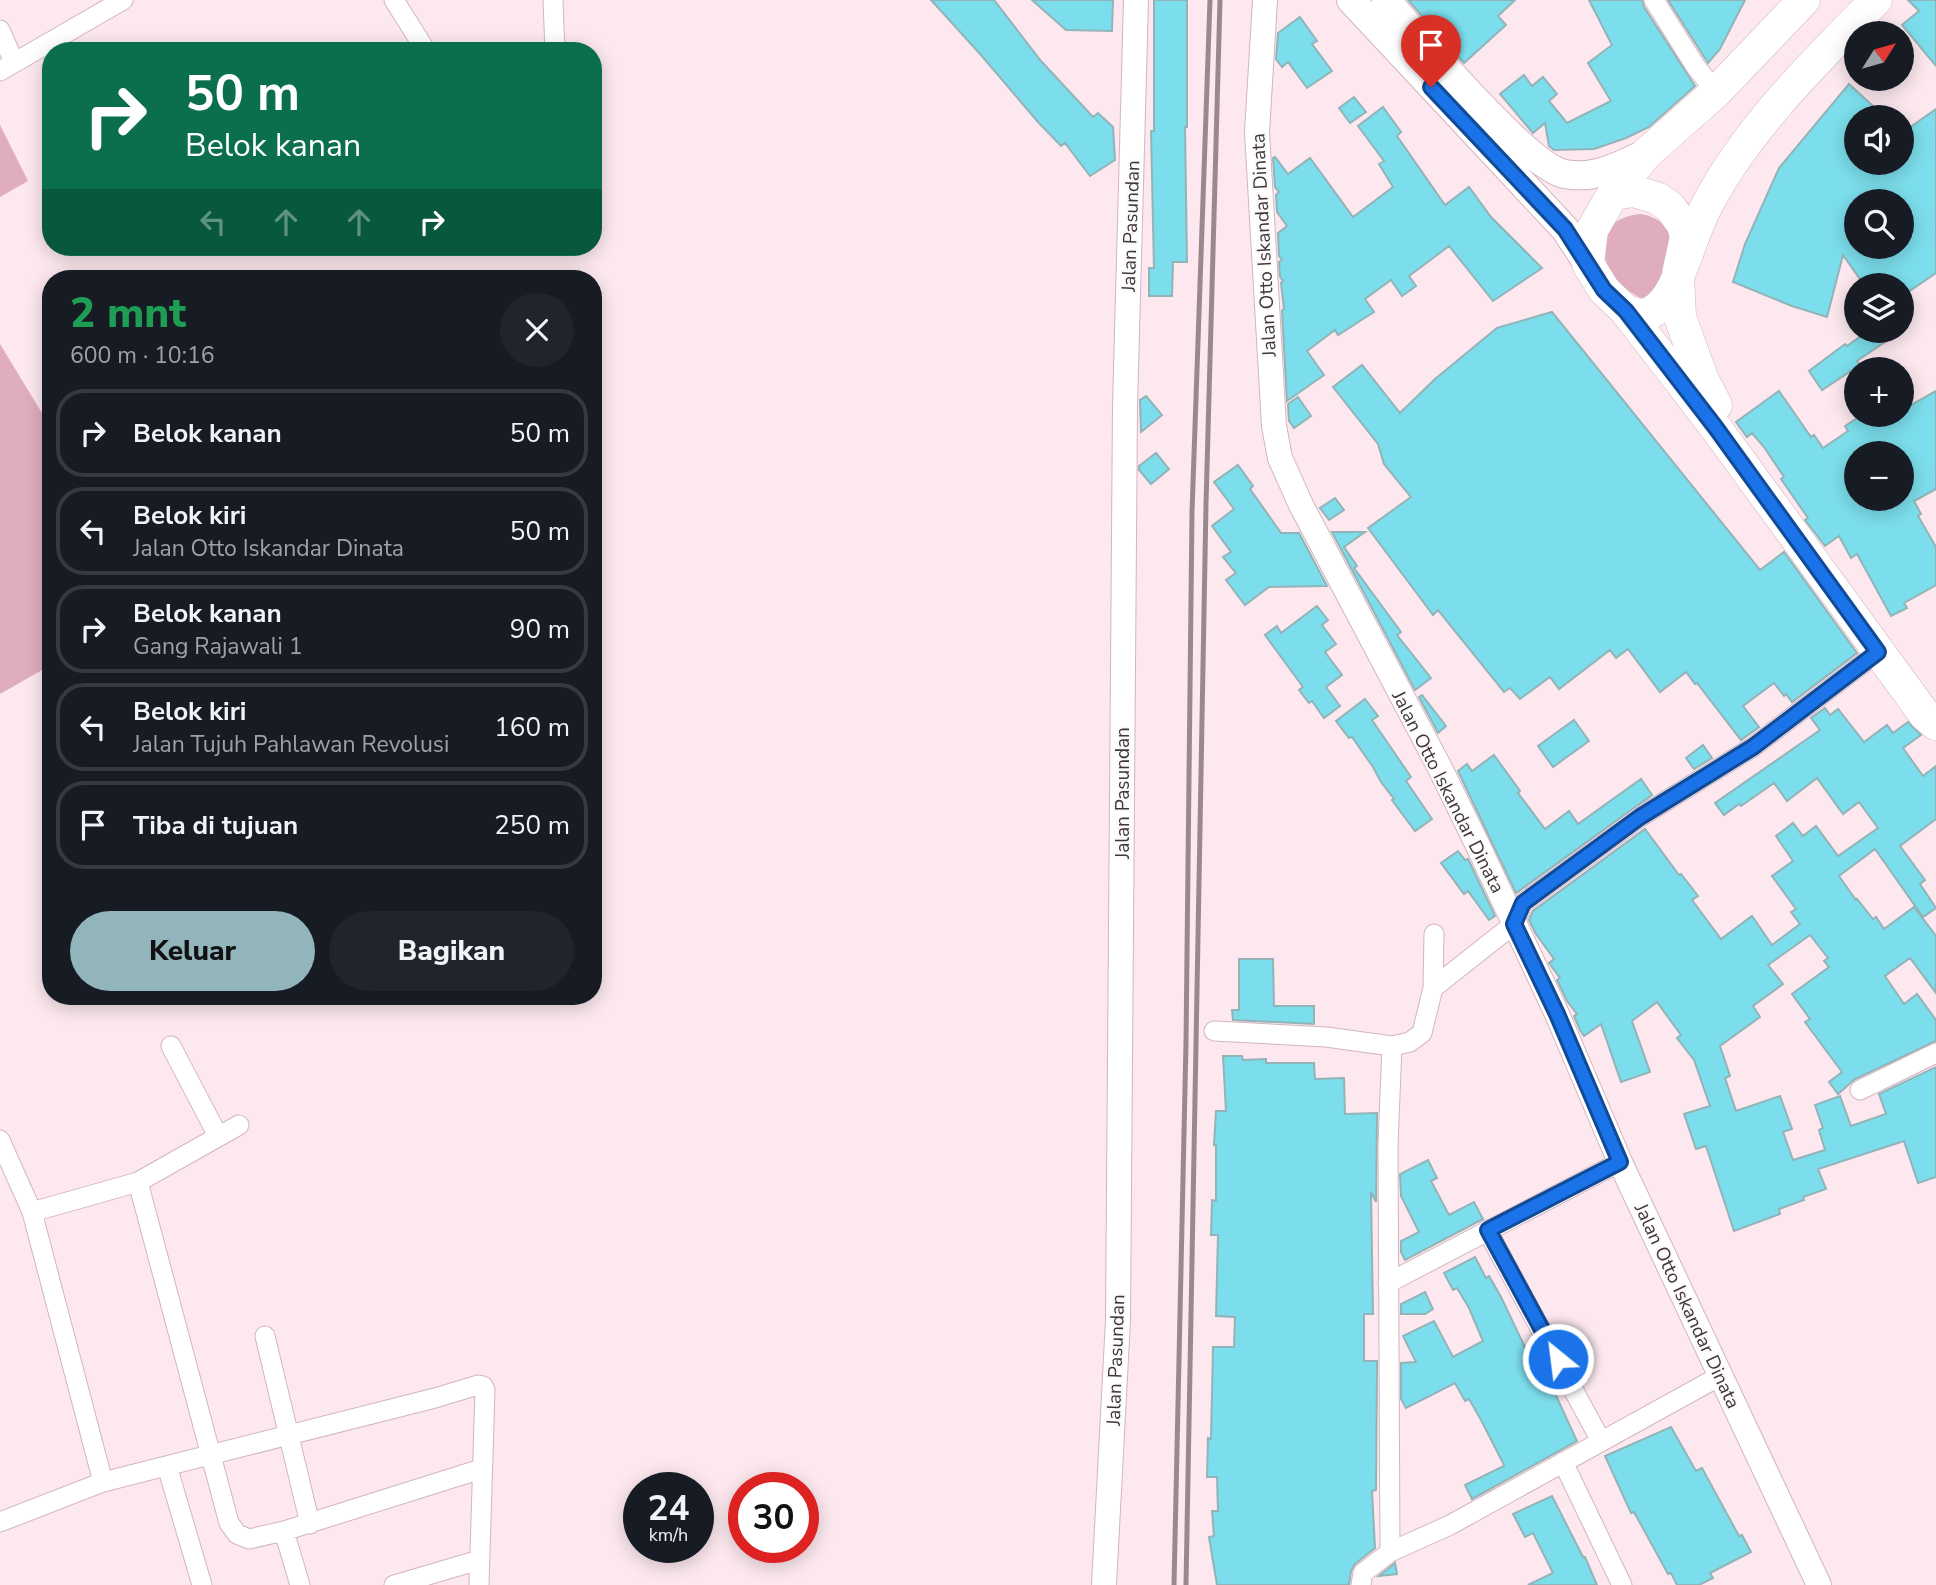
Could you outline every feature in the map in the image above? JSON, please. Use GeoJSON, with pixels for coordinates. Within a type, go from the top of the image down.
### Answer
{"type":"FeatureCollection","features":[{"type":"Feature","properties":{"kind":"main road"},"geometry":{"type":"LineString","coordinates":[[1351,0],[1565,229],[1604,290],[1626,311],[1716,428],[1787,540],[1878,652],[1925,715],[1936,724]]}},
{"type":"Feature","properties":{"kind":"main road"},"geometry":{"type":"LineString","coordinates":[[1386,0],[1444,66],[1542,164],[1563,174],[1586,176],[1611,169],[1647,153]]}},
{"type":"Feature","properties":{"kind":"main road"},"geometry":{"type":"LineString","coordinates":[[1626,311],[1641,315],[1655,310],[1673,289],[1708,203],[1742,149],[1819,58],[1876,0]]}},
{"type":"Feature","properties":{"kind":"main road"},"geometry":{"type":"LineString","coordinates":[[1588,264],[1592,230],[1613,194],[1647,153],[1717,92],[1794,5]]}},
{"type":"Feature","properties":{"kind":"main road"},"geometry":{"type":"LineString","coordinates":[[1586,176],[1602,184],[1613,194]]}},
{"type":"Feature","properties":{"kind":"main road"},"geometry":{"type":"LineString","coordinates":[[1613,194],[1633,191],[1657,198],[1670,207],[1683,225],[1686,237],[1678,274],[1680,317],[1702,378],[1726,425],[1936,705]]}},
{"type":"Feature","properties":{"kind":"street"},"geometry":{"type":"LineString","coordinates":[[50,42],[123,0]]}},
{"type":"Feature","properties":{"kind":"street"},"geometry":{"type":"LineString","coordinates":[[394,0],[420,42]]}},
{"type":"Feature","properties":{"kind":"street"},"geometry":{"type":"LineString","coordinates":[[553,0],[555,42]]}},
{"type":"Feature","properties":{"kind":"street","name":"Jalan Pasundan"},"geometry":{"type":"LineString","coordinates":[[1104,1585],[1118,1320],[1125,406],[1136,0]]}},
{"type":"Feature","properties":{"kind":"street","name":"Jalan Otto Iskandar Dinata"},"geometry":{"type":"LineString","coordinates":[[1265,0],[1257,132],[1274,426],[1280,458],[1307,517],[1441,770],[1557,1014],[1620,1162],[1818,1585]]}},
{"type":"Feature","properties":{"kind":"street"},"geometry":{"type":"LineString","coordinates":[[1654,0],[1696,67],[1717,92]]}},
{"type":"Feature","properties":{"kind":"street"},"geometry":{"type":"LineString","coordinates":[[0,30],[7,67],[42,47]]}},
{"type":"Feature","properties":{"kind":"street"},"geometry":{"type":"LineString","coordinates":[[1433,988],[1514,924],[1523,903],[1640,817],[1753,747],[1878,652]]}},
{"type":"Feature","properties":{"kind":"street"},"geometry":{"type":"LineString","coordinates":[[1214,1031],[1326,1037],[1392,1045],[1410,1042],[1422,1033],[1432,1001],[1434,934]]}},
{"type":"Feature","properties":{"kind":"street"},"geometry":{"type":"LineString","coordinates":[[1390,1552],[1388,1145],[1392,1045]]}},
{"type":"Feature","properties":{"kind":"street"},"geometry":{"type":"LineString","coordinates":[[171,1046],[218,1136]]}},
{"type":"Feature","properties":{"kind":"street"},"geometry":{"type":"LineString","coordinates":[[1860,1090],[1936,1053]]}},
{"type":"Feature","properties":{"kind":"street"},"geometry":{"type":"LineString","coordinates":[[32,1212],[138,1181],[239,1125]]}},
{"type":"Feature","properties":{"kind":"street"},"geometry":{"type":"LineString","coordinates":[[1,1144],[32,1212],[103,1482]]}},
{"type":"Feature","properties":{"kind":"street"},"geometry":{"type":"LineString","coordinates":[[1388,1283],[1620,1162]]}},
{"type":"Feature","properties":{"kind":"street"},"geometry":{"type":"LineString","coordinates":[[138,1181],[229,1523],[237,1534],[249,1539],[284,1531],[481,1469]]}},
{"type":"Feature","properties":{"kind":"street"},"geometry":{"type":"LineString","coordinates":[[1488,1230],[1601,1441]]}},
{"type":"Feature","properties":{"kind":"street"},"geometry":{"type":"LineString","coordinates":[[265,1336],[310,1524]]}},
{"type":"Feature","properties":{"kind":"street"},"geometry":{"type":"LineString","coordinates":[[1361,1585],[1363,1573],[1390,1552],[1450,1525],[1720,1376]]}},
{"type":"Feature","properties":{"kind":"street"},"geometry":{"type":"LineString","coordinates":[[2,1516],[103,1482],[478,1385],[485,1390],[479,1585]]}},
{"type":"Feature","properties":{"kind":"street"},"geometry":{"type":"LineString","coordinates":[[1563,1462],[1622,1585]]}},
{"type":"Feature","properties":{"kind":"street"},"geometry":{"type":"LineString","coordinates":[[167,1466],[202,1585]]}},
{"type":"Feature","properties":{"kind":"street"},"geometry":{"type":"LineString","coordinates":[[284,1531],[300,1585]]}},
{"type":"Feature","properties":{"kind":"street"},"geometry":{"type":"LineString","coordinates":[[394,1585],[479,1560]]}},
{"type":"Feature","properties":{"kind":"shaded area"},"geometry":{"type":"Polygon","coordinates":[[[0,125],[28,181],[0,197],[0,125]]]}},
{"type":"Feature","properties":{"kind":"shaded area"},"geometry":{"type":"Polygon","coordinates":[[[1641,214],[1662,223],[1670,238],[1671,248],[1669,281],[1646,300],[1630,292],[1617,280],[1608,267],[1604,252],[1604,239],[1610,227],[1622,218],[1641,214]]]}},
{"type":"Feature","properties":{"kind":"shaded area"},"geometry":{"type":"Polygon","coordinates":[[[0,344],[42,413],[42,670],[0,694],[0,344]]]}},
{"type":"Feature","properties":{"kind":"building"},"geometry":{"type":"Polygon","coordinates":[[[931,0],[994,0],[1041,61],[1093,117],[1098,113],[1113,127],[1115,160],[1090,176],[1065,143],[1061,146],[1038,122],[931,0]]]}},
{"type":"Feature","properties":{"kind":"building"},"geometry":{"type":"Polygon","coordinates":[[[1032,0],[1113,0],[1112,31],[1066,30],[1032,0]]]}},
{"type":"Feature","properties":{"kind":"building"},"geometry":{"type":"Polygon","coordinates":[[[1154,0],[1187,0],[1187,262],[1173,262],[1172,296],[1149,296],[1149,268],[1154,268],[1151,131],[1154,131],[1154,0]]]}},
{"type":"Feature","properties":{"kind":"building"},"geometry":{"type":"Polygon","coordinates":[[[1408,0],[1515,0],[1498,16],[1506,25],[1464,63],[1408,0]]]}},
{"type":"Feature","properties":{"kind":"building"},"geometry":{"type":"Polygon","coordinates":[[[1589,0],[1642,0],[1695,86],[1649,127],[1626,138],[1594,149],[1554,150],[1549,146],[1545,123],[1533,133],[1500,94],[1524,75],[1532,86],[1543,77],[1557,94],[1549,101],[1567,123],[1611,101],[1588,63],[1612,45],[1589,0]]]}},
{"type":"Feature","properties":{"kind":"building"},"geometry":{"type":"Polygon","coordinates":[[[1668,0],[1745,0],[1720,49],[1708,63],[1668,0]]]}},
{"type":"Feature","properties":{"kind":"building"},"geometry":{"type":"Polygon","coordinates":[[[1908,0],[1936,0],[1936,66],[1914,39],[1914,21],[1907,21],[1919,11],[1908,0]]]}},
{"type":"Feature","properties":{"kind":"building"},"geometry":{"type":"Polygon","coordinates":[[[1300,17],[1317,41],[1312,44],[1332,71],[1307,88],[1288,62],[1282,67],[1276,59],[1278,33],[1300,17]]]}},
{"type":"Feature","properties":{"kind":"building"},"geometry":{"type":"Polygon","coordinates":[[[1844,90],[1857,91],[1872,105],[1844,105],[1844,175],[1914,175],[1914,125],[1936,109],[1936,273],[1914,288],[1914,273],[1856,273],[1846,259],[1914,259],[1914,189],[1844,189],[1844,256],[1827,317],[1733,282],[1745,244],[1779,168],[1844,90]]]}},
{"type":"Feature","properties":{"kind":"building"},"geometry":{"type":"Polygon","coordinates":[[[1354,97],[1366,112],[1350,123],[1339,108],[1354,97]]]}},
{"type":"Feature","properties":{"kind":"building"},"geometry":{"type":"Polygon","coordinates":[[[1383,107],[1401,132],[1397,136],[1445,205],[1469,187],[1491,217],[1542,268],[1493,301],[1449,246],[1409,276],[1416,286],[1402,296],[1391,280],[1365,299],[1374,312],[1338,335],[1335,330],[1307,351],[1324,375],[1287,401],[1283,281],[1280,277],[1279,262],[1282,260],[1279,256],[1278,233],[1287,226],[1277,212],[1276,195],[1279,192],[1275,187],[1273,158],[1275,157],[1288,174],[1310,158],[1353,217],[1393,187],[1379,164],[1384,161],[1358,126],[1383,107]]]}},
{"type":"Feature","properties":{"kind":"building"},"geometry":{"type":"Polygon","coordinates":[[[1552,312],[1760,570],[1784,552],[1857,653],[1792,702],[1774,683],[1743,706],[1759,727],[1741,740],[1686,672],[1660,692],[1628,649],[1616,658],[1610,650],[1559,689],[1550,677],[1520,699],[1510,688],[1504,692],[1438,610],[1433,615],[1368,528],[1411,497],[1384,464],[1378,444],[1333,387],[1362,365],[1400,413],[1435,379],[1497,328],[1552,312]]]}},
{"type":"Feature","properties":{"kind":"building"},"geometry":{"type":"Polygon","coordinates":[[[1851,343],[1883,343],[1863,357],[1844,357],[1844,376],[1822,390],[1809,371],[1845,344],[1847,346],[1851,343]]]}},
{"type":"Feature","properties":{"kind":"building"},"geometry":{"type":"Polygon","coordinates":[[[1779,391],[1811,437],[1814,435],[1823,448],[1848,431],[1846,427],[1914,427],[1914,403],[1936,391],[1936,489],[1914,501],[1921,514],[1918,516],[1936,547],[1936,585],[1904,603],[1907,608],[1891,616],[1857,554],[1851,558],[1839,536],[1825,546],[1805,520],[1808,518],[1781,479],[1784,477],[1764,447],[1752,433],[1747,437],[1736,422],[1779,391]]]}},
{"type":"Feature","properties":{"kind":"building"},"geometry":{"type":"Polygon","coordinates":[[[1146,396],[1162,415],[1141,432],[1140,400],[1146,396]]]}},
{"type":"Feature","properties":{"kind":"building"},"geometry":{"type":"Polygon","coordinates":[[[1298,397],[1311,416],[1294,428],[1289,421],[1288,404],[1298,397]]]}},
{"type":"Feature","properties":{"kind":"building"},"geometry":{"type":"Polygon","coordinates":[[[1156,453],[1169,469],[1151,484],[1139,470],[1139,466],[1156,453]]]}},
{"type":"Feature","properties":{"kind":"building"},"geometry":{"type":"Polygon","coordinates":[[[1238,465],[1253,486],[1250,489],[1281,533],[1299,533],[1327,586],[1269,587],[1245,605],[1226,580],[1236,573],[1223,557],[1231,552],[1212,526],[1234,509],[1214,482],[1238,465]]]}},
{"type":"Feature","properties":{"kind":"building"},"geometry":{"type":"Polygon","coordinates":[[[1335,498],[1344,510],[1329,520],[1320,508],[1335,498]]]}},
{"type":"Feature","properties":{"kind":"building"},"geometry":{"type":"Polygon","coordinates":[[[1332,532],[1365,532],[1344,547],[1357,566],[1354,568],[1401,632],[1397,635],[1431,678],[1415,690],[1332,532]]]}},
{"type":"Feature","properties":{"kind":"building"},"geometry":{"type":"Polygon","coordinates":[[[1317,606],[1328,620],[1322,625],[1336,644],[1325,652],[1342,675],[1326,687],[1340,706],[1324,718],[1312,701],[1309,703],[1299,690],[1303,687],[1265,635],[1277,626],[1281,633],[1317,606]]]}},
{"type":"Feature","properties":{"kind":"building"},"geometry":{"type":"Polygon","coordinates":[[[1422,695],[1446,726],[1438,733],[1419,697],[1422,695]]]}},
{"type":"Feature","properties":{"kind":"building"},"geometry":{"type":"Polygon","coordinates":[[[1365,699],[1378,716],[1372,720],[1411,777],[1406,781],[1432,819],[1415,831],[1352,737],[1349,738],[1336,721],[1365,699]]]}},
{"type":"Feature","properties":{"kind":"building"},"geometry":{"type":"Polygon","coordinates":[[[1825,708],[1830,715],[1838,709],[1864,742],[1887,725],[1893,733],[1908,722],[1921,735],[1903,748],[1923,776],[1936,766],[1936,819],[1900,846],[1925,880],[1920,884],[1936,908],[1923,917],[1875,849],[1839,876],[1856,900],[1873,919],[1876,917],[1884,929],[1914,907],[1936,936],[1936,993],[1910,958],[1885,976],[1904,1004],[1917,994],[1936,1020],[1936,1041],[1855,1079],[1838,1094],[1829,1082],[1842,1072],[1805,1022],[1810,1019],[1792,994],[1829,967],[1824,961],[1828,958],[1810,935],[1768,965],[1783,984],[1753,1006],[1760,1017],[1720,1046],[1730,1076],[1725,1078],[1736,1111],[1780,1096],[1792,1129],[1783,1132],[1793,1160],[1825,1150],[1819,1130],[1823,1128],[1815,1105],[1840,1096],[1851,1126],[1886,1114],[1879,1094],[1936,1067],[1936,1177],[1918,1183],[1904,1141],[1818,1169],[1826,1189],[1779,1209],[1780,1214],[1734,1231],[1706,1146],[1696,1149],[1684,1114],[1710,1106],[1694,1060],[1677,1038],[1681,1035],[1657,1002],[1632,1021],[1650,1072],[1621,1082],[1601,1024],[1584,1036],[1574,1016],[1577,1014],[1557,980],[1560,978],[1549,963],[1554,959],[1529,920],[1533,911],[1645,829],[1698,896],[1692,900],[1721,939],[1752,916],[1772,945],[1800,924],[1791,912],[1796,909],[1772,876],[1793,861],[1776,836],[1793,823],[1803,836],[1816,826],[1838,856],[1878,828],[1859,802],[1843,814],[1817,778],[1787,801],[1774,783],[1724,815],[1715,803],[1820,730],[1811,718],[1825,708]]]}},
{"type":"Feature","properties":{"kind":"building"},"geometry":{"type":"Polygon","coordinates":[[[1574,720],[1589,741],[1553,767],[1538,746],[1574,720]]]}},
{"type":"Feature","properties":{"kind":"building"},"geometry":{"type":"Polygon","coordinates":[[[1703,745],[1712,758],[1694,769],[1686,758],[1703,745]]]}},
{"type":"Feature","properties":{"kind":"building"},"geometry":{"type":"Polygon","coordinates":[[[1494,755],[1545,829],[1569,811],[1578,824],[1641,779],[1652,795],[1516,893],[1458,771],[1467,764],[1472,771],[1494,755]]]}},
{"type":"Feature","properties":{"kind":"building"},"geometry":{"type":"Polygon","coordinates":[[[1458,851],[1465,860],[1468,859],[1495,916],[1489,920],[1468,891],[1464,894],[1441,863],[1458,851]]]}},
{"type":"Feature","properties":{"kind":"building"},"geometry":{"type":"Polygon","coordinates":[[[1239,959],[1273,959],[1274,1006],[1314,1006],[1314,1024],[1233,1020],[1232,1010],[1239,1010],[1239,959]]]}},
{"type":"Feature","properties":{"kind":"building"},"geometry":{"type":"Polygon","coordinates":[[[1223,1056],[1242,1056],[1243,1060],[1266,1059],[1266,1063],[1314,1063],[1315,1079],[1344,1078],[1345,1114],[1377,1113],[1376,1202],[1371,1192],[1373,1314],[1364,1314],[1364,1361],[1377,1361],[1376,1490],[1372,1491],[1375,1548],[1355,1564],[1349,1585],[1217,1585],[1209,1537],[1214,1536],[1212,1511],[1218,1511],[1217,1477],[1207,1477],[1208,1438],[1211,1439],[1213,1347],[1234,1347],[1235,1317],[1216,1316],[1218,1235],[1211,1235],[1212,1200],[1216,1201],[1216,1111],[1226,1111],[1223,1056]]]}},
{"type":"Feature","properties":{"kind":"building"},"geometry":{"type":"Polygon","coordinates":[[[1428,1160],[1437,1178],[1431,1181],[1449,1215],[1474,1202],[1483,1219],[1405,1260],[1401,1252],[1401,1241],[1419,1232],[1401,1196],[1400,1174],[1428,1160]]]}},
{"type":"Feature","properties":{"kind":"building"},"geometry":{"type":"Polygon","coordinates":[[[1475,1257],[1486,1278],[1489,1276],[1501,1297],[1532,1362],[1541,1357],[1577,1441],[1472,1499],[1465,1485],[1504,1466],[1481,1420],[1469,1399],[1465,1401],[1455,1383],[1406,1408],[1401,1399],[1401,1363],[1416,1362],[1403,1336],[1434,1321],[1453,1357],[1483,1341],[1469,1308],[1457,1288],[1453,1290],[1444,1273],[1475,1257]]]}},
{"type":"Feature","properties":{"kind":"building"},"geometry":{"type":"Polygon","coordinates":[[[1425,1292],[1433,1309],[1425,1314],[1401,1314],[1401,1304],[1425,1292]]]}},
{"type":"Feature","properties":{"kind":"building"},"geometry":{"type":"Polygon","coordinates":[[[1671,1427],[1696,1471],[1702,1468],[1739,1536],[1742,1535],[1751,1552],[1710,1573],[1713,1578],[1699,1585],[1677,1585],[1671,1573],[1668,1574],[1634,1512],[1631,1513],[1605,1456],[1671,1427]]]}},
{"type":"Feature","properties":{"kind":"building"},"geometry":{"type":"Polygon","coordinates":[[[1552,1496],[1597,1585],[1528,1585],[1553,1573],[1533,1533],[1525,1537],[1513,1514],[1552,1496]]]}},
{"type":"Feature","properties":{"kind":"building"},"geometry":{"type":"Polygon","coordinates":[[[1395,1563],[1397,1574],[1379,1576],[1395,1563]]]}},
{"type":"Feature","properties":{"kind":"railway"},"geometry":{"type":"LineString","coordinates":[[1174,1585],[1186,1043],[1192,512],[1210,0]]}},
{"type":"Feature","properties":{"kind":"railway"},"geometry":{"type":"LineString","coordinates":[[1186,1585],[1206,504],[1220,0]]}},
{"type":"Feature","properties":{"kind":"route"},"geometry":{"type":"LineString","coordinates":[[1431,87],[1565,229],[1604,290],[1626,311],[1716,428],[1878,652],[1753,747],[1640,817],[1523,903],[1514,924],[1557,1014],[1620,1162],[1488,1230],[1558,1359]]}}]}
